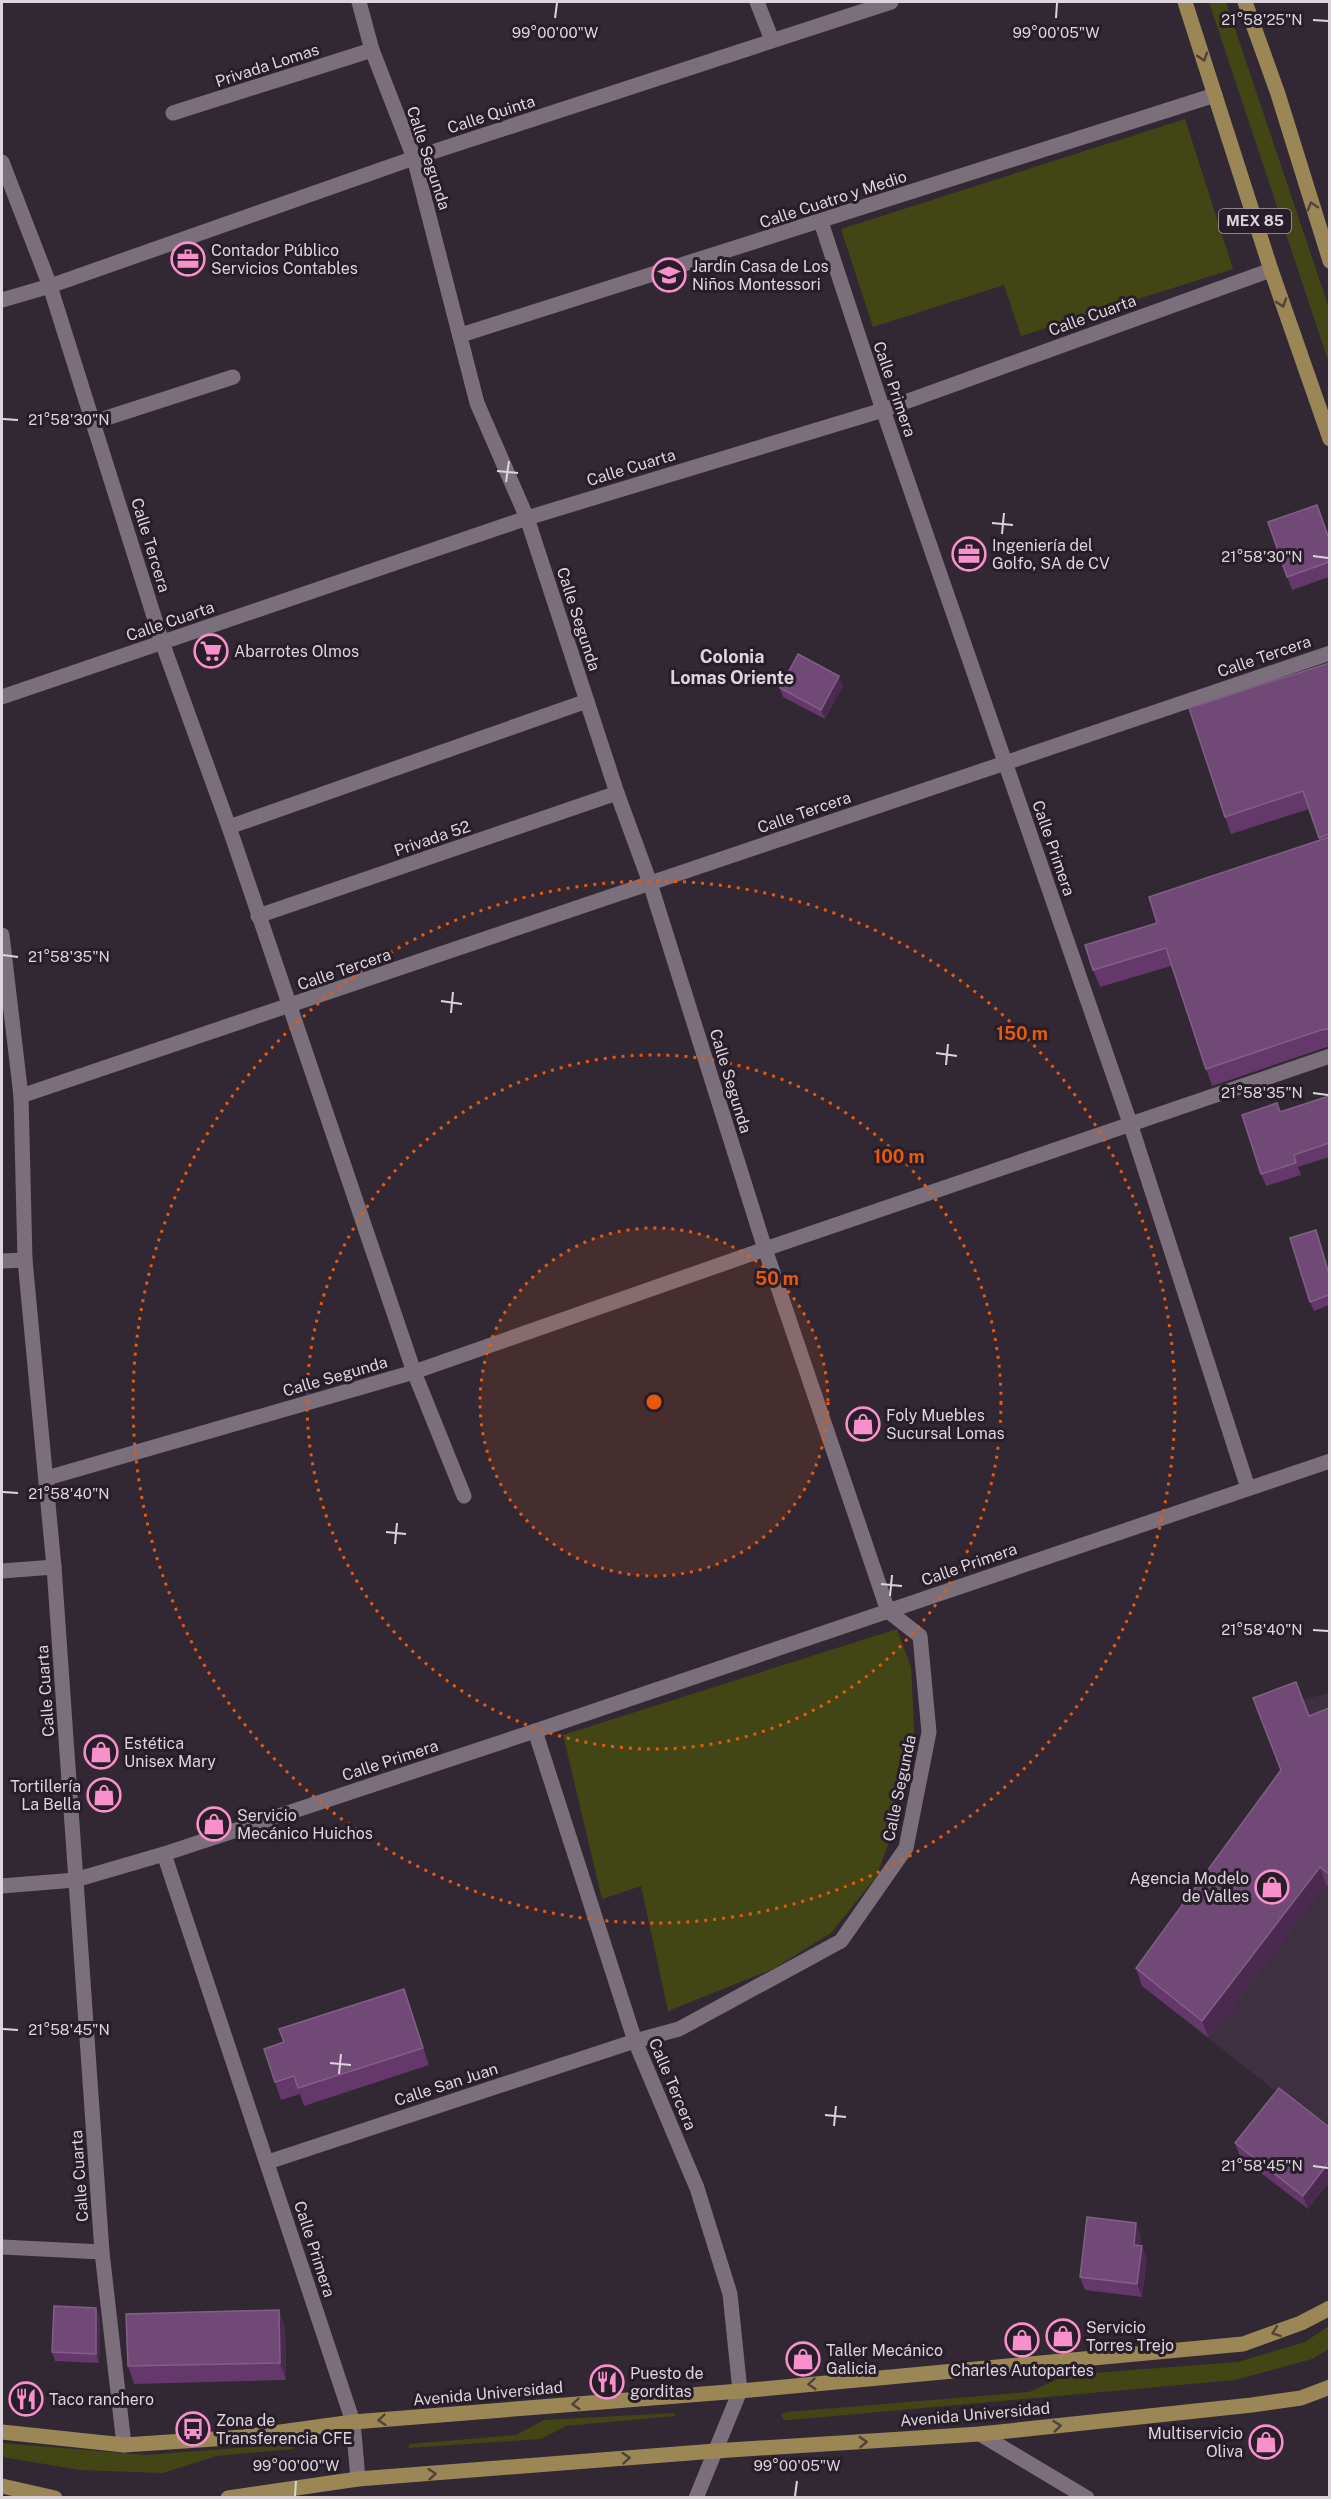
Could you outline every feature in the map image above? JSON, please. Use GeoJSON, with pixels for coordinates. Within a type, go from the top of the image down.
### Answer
{"type":"FeatureCollection","features":[{"type":"Feature","properties":{"kind":"main road","name":"MEX 85"},"geometry":{"type":"LineString","coordinates":[[1185,2],[1271,270],[1329,439]]}},
{"type":"Feature","properties":{"kind":"main road","name":"MEX 85"},"geometry":{"type":"LineString","coordinates":[[1245,2],[1278,94],[1328,252]]}},
{"type":"Feature","properties":{"kind":"main road","name":"Avenida Universidad"},"geometry":{"type":"LineString","coordinates":[[2,2432],[124,2445],[244,2437],[353,2422],[740,2391],[1243,2344],[1301,2323],[1329,2308]]}},
{"type":"Feature","properties":{"kind":"main road","name":"Avenida Universidad"},"geometry":{"type":"LineString","coordinates":[[228,2498],[358,2479],[715,2451],[980,2434],[1252,2405],[1301,2398],[1329,2387]]}},
{"type":"Feature","properties":{"kind":"main road"},"geometry":{"type":"LineString","coordinates":[[2,2486],[55,2498]]}},
{"type":"Feature","properties":{"kind":"street","name":"Calle Segunda"},"geometry":{"type":"LineString","coordinates":[[359,2],[372,50],[414,158],[477,403],[526,518],[617,793],[650,883],[765,1249],[888,1611],[920,1636],[929,1732],[906,1848],[841,1941],[680,2029],[635,2041]]}},
{"type":"Feature","properties":{"kind":"street"},"geometry":{"type":"LineString","coordinates":[[757,2],[772,40]]}},
{"type":"Feature","properties":{"kind":"street","name":"Calle Quinta"},"geometry":{"type":"LineString","coordinates":[[2,300],[50,286],[414,158],[891,2]]}},
{"type":"Feature","properties":{"kind":"street","name":"Privada Lomas"},"geometry":{"type":"LineString","coordinates":[[173,114],[372,50]]}},
{"type":"Feature","properties":{"kind":"street","name":"Calle Cuatro y Medio"},"geometry":{"type":"LineString","coordinates":[[461,335],[1215,95]]}},
{"type":"Feature","properties":{"kind":"street","name":"Calle Tercera"},"geometry":{"type":"LineString","coordinates":[[2,162],[50,286],[162,642],[291,1006],[414,1372],[464,1496]]}},
{"type":"Feature","properties":{"kind":"street","name":"Calle Primera"},"geometry":{"type":"LineString","coordinates":[[821,222],[883,410],[1130,1123],[1248,1488]]}},
{"type":"Feature","properties":{"kind":"street","name":"Calle Cuarta"},"geometry":{"type":"LineString","coordinates":[[2,697],[526,518],[883,410],[1271,270]]}},
{"type":"Feature","properties":{"kind":"street"},"geometry":{"type":"LineString","coordinates":[[94,422],[233,377]]}},
{"type":"Feature","properties":{"kind":"street","name":"Calle Tercera"},"geometry":{"type":"LineString","coordinates":[[21,1096],[1329,653]]}},
{"type":"Feature","properties":{"kind":"street"},"geometry":{"type":"LineString","coordinates":[[229,827],[586,701]]}},
{"type":"Feature","properties":{"kind":"street","name":"Privada 52"},"geometry":{"type":"LineString","coordinates":[[258,916],[617,793]]}},
{"type":"Feature","properties":{"kind":"street","name":"Calle Cuarta"},"geometry":{"type":"LineString","coordinates":[[2,935],[21,1096],[25,1260],[54,1567],[102,2252],[124,2445]]}},
{"type":"Feature","properties":{"kind":"street","name":"Calle Segunda"},"geometry":{"type":"LineString","coordinates":[[47,1478],[414,1372],[1329,1056]]}},
{"type":"Feature","properties":{"kind":"street"},"geometry":{"type":"LineString","coordinates":[[2,1262],[25,1260]]}},
{"type":"Feature","properties":{"kind":"street","name":"Calle Primera"},"geometry":{"type":"LineString","coordinates":[[358,2479],[353,2422],[164,1854],[1329,1461]]}},
{"type":"Feature","properties":{"kind":"street"},"geometry":{"type":"LineString","coordinates":[[2,1571],[54,1567]]}},
{"type":"Feature","properties":{"kind":"street","name":"Calle Tercera"},"geometry":{"type":"LineString","coordinates":[[534,1731],[635,2041],[697,2188],[730,2294],[740,2391],[696,2498]]}},
{"type":"Feature","properties":{"kind":"street"},"geometry":{"type":"LineString","coordinates":[[2,1886],[75,1880],[164,1854]]}},
{"type":"Feature","properties":{"kind":"street","name":"Calle San Juan"},"geometry":{"type":"LineString","coordinates":[[268,2162],[635,2041]]}},
{"type":"Feature","properties":{"kind":"street"},"geometry":{"type":"LineString","coordinates":[[2,2247],[102,2252]]}},
{"type":"Feature","properties":{"kind":"street"},"geometry":{"type":"LineString","coordinates":[[980,2434],[1087,2498]]}},
{"type":"Feature","properties":{"kind":"shaded area","name":"Agencia Modelo de Valles"},"geometry":{"type":"Polygon","coordinates":[[[1329,1693],[1329,2125],[1325,2130],[1142,1986],[1287,1787],[1260,1715],[1329,1693]]]}},
{"type":"Feature","properties":{"kind":"green space"},"geometry":{"type":"Polygon","coordinates":[[[1209,2],[1226,2],[1329,308],[1329,363],[1209,2]]]}},
{"type":"Feature","properties":{"kind":"green space"},"geometry":{"type":"Polygon","coordinates":[[[1185,119],[1233,269],[1021,336],[1004,285],[873,327],[841,229],[1185,119]]]}},
{"type":"Feature","properties":{"kind":"green space"},"geometry":{"type":"Polygon","coordinates":[[[897,1629],[911,1667],[915,1747],[898,1818],[876,1877],[831,1933],[773,1969],[668,2011],[641,1886],[602,1899],[563,1735],[897,1629]]]}},
{"type":"Feature","properties":{"kind":"green space"},"geometry":{"type":"Polygon","coordinates":[[[1329,2326],[1329,2349],[1312,2359],[1235,2380],[789,2420],[784,2420],[781,2415],[786,2412],[1029,2392],[1067,2375],[1238,2362],[1305,2342],[1329,2326]]]}},
{"type":"Feature","properties":{"kind":"green space"},"geometry":{"type":"Polygon","coordinates":[[[675,2413],[675,2416],[566,2426],[541,2439],[408,2448],[410,2444],[516,2435],[544,2420],[675,2413]]]}},
{"type":"Feature","properties":{"kind":"green space"},"geometry":{"type":"Polygon","coordinates":[[[2,2443],[147,2455],[299,2443],[293,2449],[216,2456],[163,2473],[81,2470],[2,2457],[2,2443]]]}},
{"type":"Feature","properties":{"kind":"building"},"geometry":{"type":"Polygon","coordinates":[[[1317,505],[1329,539],[1329,562],[1287,577],[1268,522],[1317,505]]]}},
{"type":"Feature","properties":{"kind":"building"},"geometry":{"type":"Polygon","coordinates":[[[798,654],[839,676],[821,710],[780,688],[798,654]]]}},
{"type":"Feature","properties":{"kind":"building"},"geometry":{"type":"Polygon","coordinates":[[[1329,663],[1329,834],[1319,838],[1303,791],[1225,817],[1189,708],[1329,663]]]}},
{"type":"Feature","properties":{"kind":"building"},"geometry":{"type":"Polygon","coordinates":[[[1329,837],[1329,1029],[1206,1069],[1166,948],[1093,970],[1085,945],[1157,923],[1149,897],[1329,837]]]}},
{"type":"Feature","properties":{"kind":"building"},"geometry":{"type":"Polygon","coordinates":[[[1329,1096],[1329,1143],[1294,1155],[1296,1163],[1261,1174],[1242,1115],[1277,1103],[1280,1112],[1329,1096]]]}},
{"type":"Feature","properties":{"kind":"building"},"geometry":{"type":"Polygon","coordinates":[[[1316,1230],[1329,1274],[1329,1295],[1310,1302],[1290,1238],[1316,1230]]]}},
{"type":"Feature","properties":{"kind":"building"},"geometry":{"type":"Polygon","coordinates":[[[1296,1682],[1309,1716],[1329,1708],[1329,1874],[1320,1867],[1202,2021],[1136,1968],[1281,1770],[1253,1698],[1296,1682]]]}},
{"type":"Feature","properties":{"kind":"building"},"geometry":{"type":"Polygon","coordinates":[[[404,1989],[423,2048],[298,2088],[294,2076],[275,2082],[264,2049],[284,2042],[279,2029],[404,1989]]]}},
{"type":"Feature","properties":{"kind":"building"},"geometry":{"type":"Polygon","coordinates":[[[1279,2088],[1329,2127],[1329,2162],[1303,2196],[1235,2143],[1279,2088]]]}},
{"type":"Feature","properties":{"kind":"building"},"geometry":{"type":"Polygon","coordinates":[[[1087,2217],[1136,2223],[1134,2245],[1142,2246],[1137,2284],[1080,2277],[1087,2217]]]}},
{"type":"Feature","properties":{"kind":"building"},"geometry":{"type":"Polygon","coordinates":[[[54,2306],[96,2308],[96,2354],[52,2352],[54,2306]]]}},
{"type":"Feature","properties":{"kind":"building"},"geometry":{"type":"Polygon","coordinates":[[[279,2310],[280,2363],[128,2366],[126,2314],[279,2310]]]}},
{"type":"Feature","properties":{"kind":"place","name":"Contador Público Servicios Contables"},"geometry":{"type":"Point","coordinates":[188,259]}},
{"type":"Feature","properties":{"kind":"place","name":"Jardín Casa de Los Niños Montessori"},"geometry":{"type":"Point","coordinates":[669,275]}},
{"type":"Feature","properties":{"kind":"place","name":"Ingeniería del Golfo, SA de CV"},"geometry":{"type":"Point","coordinates":[969,554]}},
{"type":"Feature","properties":{"kind":"place","name":"Abarrotes Olmos"},"geometry":{"type":"Point","coordinates":[211,651]}},
{"type":"Feature","properties":{"kind":"place","name":"Foly Muebles Sucursal Lomas"},"geometry":{"type":"Point","coordinates":[863,1424]}},
{"type":"Feature","properties":{"kind":"place","name":"Estética Unisex Mary"},"geometry":{"type":"Point","coordinates":[101,1752]}},
{"type":"Feature","properties":{"kind":"place","name":"Tortillería La Bella"},"geometry":{"type":"Point","coordinates":[104,1795]}},
{"type":"Feature","properties":{"kind":"place","name":"Servicio Mecánico Huichos"},"geometry":{"type":"Point","coordinates":[214,1824]}},
{"type":"Feature","properties":{"kind":"place","name":"Agencia Modelo de Valles"},"geometry":{"type":"Point","coordinates":[1272,1887]}},
{"type":"Feature","properties":{"kind":"place","name":"Servicio Torres Trejo"},"geometry":{"type":"Point","coordinates":[1063,2336]}},
{"type":"Feature","properties":{"kind":"place","name":"Charles Autopartes"},"geometry":{"type":"Point","coordinates":[1022,2340]}},
{"type":"Feature","properties":{"kind":"place","name":"Taller Mecánico Galicia"},"geometry":{"type":"Point","coordinates":[803,2359]}},
{"type":"Feature","properties":{"kind":"place","name":"Puesto de gorditas"},"geometry":{"type":"Point","coordinates":[607,2382]}},
{"type":"Feature","properties":{"kind":"place","name":"Taco ranchero"},"geometry":{"type":"Point","coordinates":[26,2399]}},
{"type":"Feature","properties":{"kind":"place","name":"Zona de Transferencia CFE"},"geometry":{"type":"Point","coordinates":[193,2429]}},
{"type":"Feature","properties":{"kind":"place","name":"Multiservicio Oliva"},"geometry":{"type":"Point","coordinates":[1266,2442]}},
{"type":"Feature","properties":{"kind":"district","name":"Colonia Lomas Oriente"},"geometry":{"type":"Point","coordinates":[732,667]}}]}
